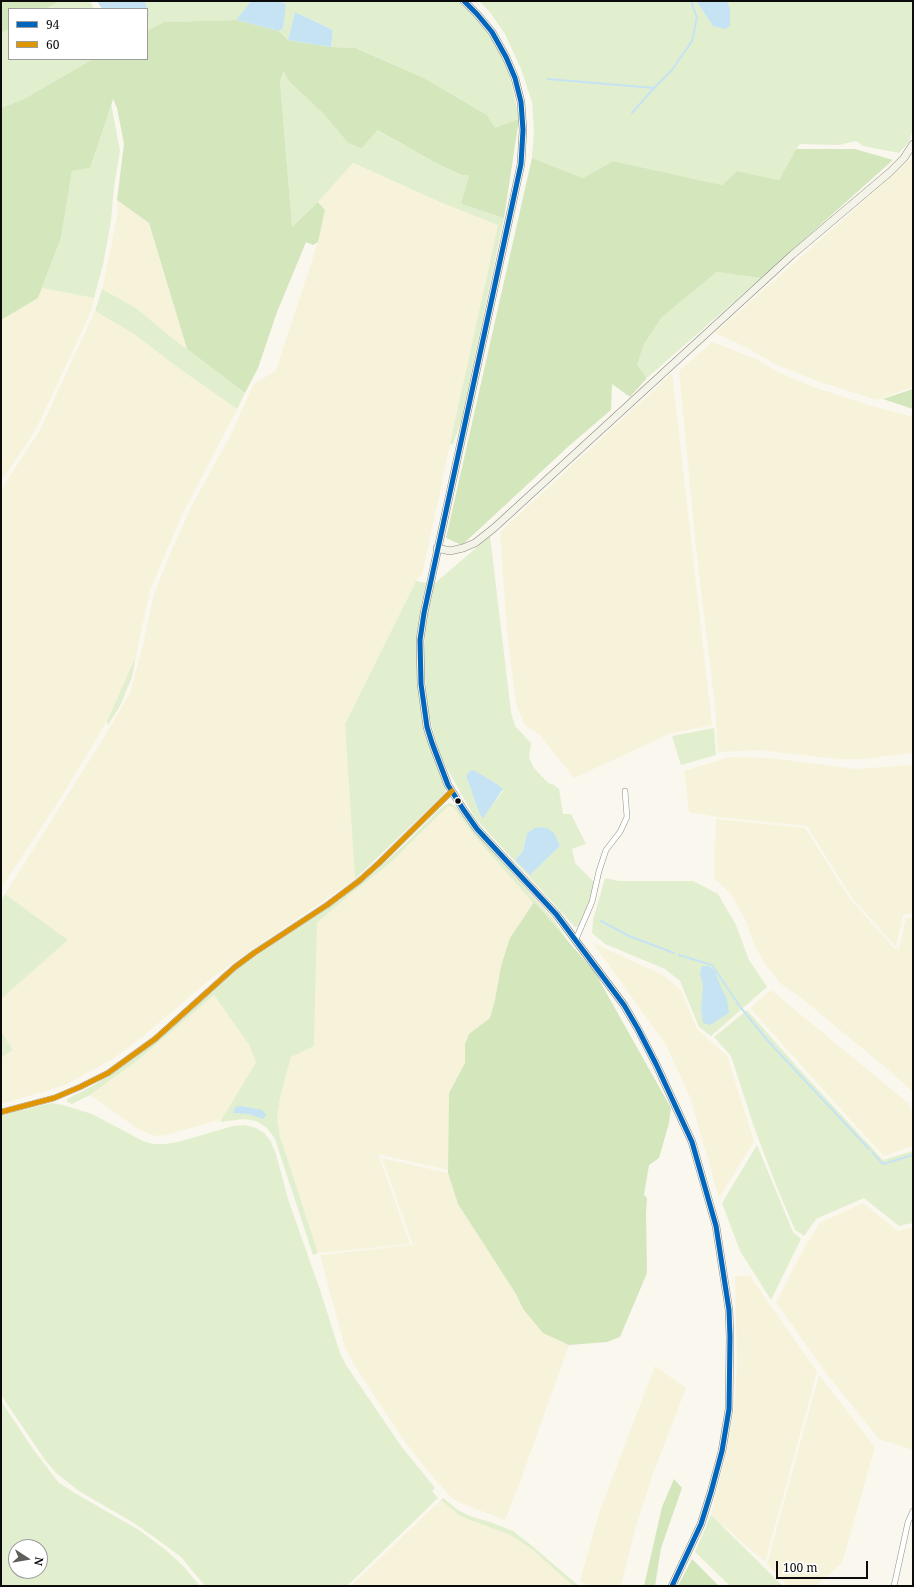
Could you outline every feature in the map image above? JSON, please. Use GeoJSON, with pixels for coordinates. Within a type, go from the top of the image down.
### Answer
{"type":"FeatureCollection","features":[{"type":"Feature","properties":{"kind":"main road"},"geometry":{"type":"LineString","coordinates":[[464,1],[487,26],[506,57],[515,78],[521,102],[523,130],[521,164],[437,548],[421,633],[419,666],[427,727],[452,791],[477,830],[535,891],[576,939],[624,1005],[656,1064],[692,1142],[717,1233],[729,1310],[729,1409],[722,1451],[711,1492],[700,1524],[672,1586]]}},
{"type":"Feature","properties":{"kind":"main road"},"geometry":{"type":"LineString","coordinates":[[437,548],[450,551],[463,548],[475,543],[494,528],[792,255],[890,172],[904,158],[913,144]]}},
{"type":"Feature","properties":{"kind":"street"},"geometry":{"type":"LineString","coordinates":[[1,1112],[54,1098],[80,1087],[108,1072],[155,1039],[235,967],[327,905],[359,881],[452,791]]}},
{"type":"Feature","properties":{"kind":"street"},"geometry":{"type":"LineString","coordinates":[[576,939],[592,902],[599,871],[606,850],[620,832],[627,817],[625,791]]}},
{"type":"Feature","properties":{"kind":"street"},"geometry":{"type":"LineString","coordinates":[[894,1586],[908,1522],[913,1511]]}},
{"type":"Feature","properties":{"kind":"shaded area"},"geometry":{"type":"Polygon","coordinates":[[[911,159],[913,159],[913,387],[877,400],[817,381],[775,364],[748,348],[715,333],[911,159]]]}},
{"type":"Feature","properties":{"kind":"shaded area"},"geometry":{"type":"Polygon","coordinates":[[[352,163],[442,203],[498,225],[422,574],[416,581],[345,724],[355,879],[213,977],[141,1038],[113,1059],[63,1086],[1,1104],[1,1058],[13,1050],[1,1031],[1,999],[68,940],[5,894],[101,742],[130,693],[142,650],[154,594],[170,554],[193,503],[231,435],[253,385],[276,370],[318,242],[325,210],[318,202],[352,163]]]}},
{"type":"Feature","properties":{"kind":"shaded area"},"geometry":{"type":"Polygon","coordinates":[[[117,200],[149,223],[187,349],[136,308],[102,289],[117,217],[117,200]]]}},
{"type":"Feature","properties":{"kind":"shaded area"},"geometry":{"type":"Polygon","coordinates":[[[42,288],[94,298],[92,309],[42,417],[31,437],[1,481],[1,320],[38,298],[42,288]]]}},
{"type":"Feature","properties":{"kind":"shaded area"},"geometry":{"type":"Polygon","coordinates":[[[95,311],[134,334],[177,367],[237,409],[182,515],[150,590],[136,656],[107,721],[64,793],[1,888],[1,490],[40,430],[95,311]]]}},
{"type":"Feature","properties":{"kind":"shaded area"},"geometry":{"type":"Polygon","coordinates":[[[712,342],[756,359],[782,374],[814,387],[872,406],[913,417],[913,753],[861,759],[838,759],[759,750],[718,752],[715,707],[696,547],[679,371],[712,342]]]}},
{"type":"Feature","properties":{"kind":"shaded area"},"geometry":{"type":"Polygon","coordinates":[[[672,373],[712,725],[669,734],[574,778],[540,735],[525,725],[516,704],[507,631],[500,532],[672,373]]]}},
{"type":"Feature","properties":{"kind":"shaded area"},"geometry":{"type":"Polygon","coordinates":[[[730,757],[770,758],[856,769],[913,765],[913,913],[903,915],[896,947],[852,898],[807,826],[718,817],[689,812],[684,771],[730,757]]]}},
{"type":"Feature","properties":{"kind":"shaded area"},"geometry":{"type":"Polygon","coordinates":[[[448,806],[453,807],[476,838],[534,902],[510,938],[501,966],[490,1018],[469,1034],[465,1044],[465,1063],[449,1093],[448,1170],[378,1154],[410,1244],[318,1253],[280,1136],[277,1119],[280,1097],[291,1057],[314,1046],[317,923],[389,864],[448,806]]]}},
{"type":"Feature","properties":{"kind":"shaded area"},"geometry":{"type":"Polygon","coordinates":[[[716,819],[805,828],[850,899],[894,948],[899,949],[906,918],[913,917],[913,1092],[800,997],[781,984],[765,964],[754,944],[746,921],[730,893],[714,878],[716,819]]]}},
{"type":"Feature","properties":{"kind":"shaded area"},"geometry":{"type":"Polygon","coordinates":[[[593,943],[663,975],[681,990],[697,1029],[727,1056],[754,1141],[719,1198],[690,1097],[666,1045],[593,943]]]}},
{"type":"Feature","properties":{"kind":"shaded area"},"geometry":{"type":"Polygon","coordinates":[[[771,990],[908,1103],[913,1113],[913,1146],[884,1156],[846,1115],[750,1008],[771,990]]]}},
{"type":"Feature","properties":{"kind":"shaded area"},"geometry":{"type":"Polygon","coordinates":[[[214,995],[249,1045],[256,1062],[222,1119],[165,1135],[154,1136],[138,1129],[90,1095],[138,1060],[214,995]]]}},
{"type":"Feature","properties":{"kind":"shaded area"},"geometry":{"type":"Polygon","coordinates":[[[382,1158],[448,1173],[458,1204],[516,1294],[523,1309],[543,1333],[569,1345],[505,1520],[458,1502],[448,1494],[426,1469],[400,1435],[345,1348],[320,1255],[413,1245],[382,1158]]]}},
{"type":"Feature","properties":{"kind":"shaded area"},"geometry":{"type":"Polygon","coordinates":[[[863,1203],[898,1231],[913,1227],[913,1450],[879,1439],[823,1369],[776,1302],[807,1243],[820,1223],[863,1203]]]}},
{"type":"Feature","properties":{"kind":"shaded area"},"geometry":{"type":"Polygon","coordinates":[[[735,1276],[750,1276],[817,1372],[765,1562],[711,1515],[728,1445],[735,1403],[737,1364],[735,1276]]]}},
{"type":"Feature","properties":{"kind":"shaded area"},"geometry":{"type":"Polygon","coordinates":[[[655,1366],[686,1388],[654,1471],[636,1526],[621,1586],[591,1586],[580,1582],[599,1513],[655,1366]]]}},
{"type":"Feature","properties":{"kind":"shaded area"},"geometry":{"type":"Polygon","coordinates":[[[819,1375],[875,1447],[842,1563],[816,1586],[788,1586],[767,1564],[819,1375]]]}},
{"type":"Feature","properties":{"kind":"shaded area"},"geometry":{"type":"Polygon","coordinates":[[[441,1500],[460,1516],[510,1535],[533,1550],[573,1586],[351,1586],[441,1500]]]}},
{"type":"Feature","properties":{"kind":"green space"},"geometry":{"type":"Polygon","coordinates":[[[1,1],[60,1],[47,8],[8,8],[8,30],[1,33],[1,1]]]}},
{"type":"Feature","properties":{"kind":"green space"},"geometry":{"type":"Polygon","coordinates":[[[60,1],[90,1],[94,8],[47,8],[60,1]]]}},
{"type":"Feature","properties":{"kind":"green space"},"geometry":{"type":"Polygon","coordinates":[[[145,1],[251,1],[237,20],[164,22],[148,30],[149,15],[145,1]]]}},
{"type":"Feature","properties":{"kind":"green space"},"geometry":{"type":"Polygon","coordinates":[[[278,1],[461,1],[490,33],[504,58],[509,71],[519,119],[495,129],[487,115],[424,78],[357,48],[331,47],[333,30],[295,12],[288,40],[279,31],[283,28],[284,3],[278,1]]]}},
{"type":"Feature","properties":{"kind":"green space"},"geometry":{"type":"Polygon","coordinates":[[[479,1],[696,1],[713,26],[730,8],[727,1],[913,1],[913,129],[909,142],[899,153],[863,146],[856,141],[839,145],[800,144],[779,180],[737,171],[722,185],[613,161],[583,178],[532,158],[534,130],[532,102],[521,69],[505,34],[489,11],[479,1]]]}},
{"type":"Feature","properties":{"kind":"green space"},"geometry":{"type":"Polygon","coordinates":[[[237,20],[279,31],[288,40],[331,47],[356,48],[424,78],[487,115],[495,128],[519,119],[504,218],[461,204],[469,175],[462,175],[436,163],[377,130],[362,148],[348,143],[323,113],[290,82],[284,72],[280,81],[292,227],[318,202],[325,210],[318,242],[313,245],[306,242],[277,312],[258,368],[245,393],[187,349],[149,223],[117,200],[124,144],[117,108],[113,99],[90,168],[72,171],[61,238],[38,298],[1,320],[1,108],[24,99],[91,60],[148,60],[148,30],[164,22],[237,20]]]}},
{"type":"Feature","properties":{"kind":"green space"},"geometry":{"type":"Polygon","coordinates":[[[8,30],[8,60],[91,60],[24,99],[1,108],[1,33],[8,30]]]}},
{"type":"Feature","properties":{"kind":"green space"},"geometry":{"type":"Polygon","coordinates":[[[285,72],[323,113],[348,143],[362,147],[376,130],[436,163],[462,175],[469,175],[461,204],[504,218],[461,422],[453,444],[450,444],[498,225],[442,203],[353,163],[318,202],[292,227],[280,81],[285,72]]]}},
{"type":"Feature","properties":{"kind":"green space"},"geometry":{"type":"Polygon","coordinates":[[[111,103],[120,151],[114,187],[111,221],[103,265],[94,298],[42,288],[61,238],[72,171],[90,168],[111,103]]]}},
{"type":"Feature","properties":{"kind":"green space"},"geometry":{"type":"Polygon","coordinates":[[[796,149],[855,149],[893,160],[761,278],[717,272],[662,317],[644,344],[637,365],[647,378],[630,397],[612,384],[611,410],[570,445],[462,545],[446,538],[532,158],[583,178],[613,161],[722,185],[737,171],[779,180],[796,149]]]}},
{"type":"Feature","properties":{"kind":"green space"},"geometry":{"type":"Polygon","coordinates":[[[717,272],[761,278],[647,378],[637,365],[644,344],[662,317],[717,272]]]}},
{"type":"Feature","properties":{"kind":"green space"},"geometry":{"type":"Polygon","coordinates":[[[102,289],[136,308],[171,337],[245,393],[237,409],[177,367],[134,334],[95,311],[102,289]]]}},
{"type":"Feature","properties":{"kind":"green space"},"geometry":{"type":"Polygon","coordinates":[[[913,389],[913,409],[883,399],[913,389]]]}},
{"type":"Feature","properties":{"kind":"green space"},"geometry":{"type":"Polygon","coordinates":[[[490,536],[511,712],[515,726],[531,743],[529,758],[534,768],[548,783],[559,789],[563,814],[571,814],[586,844],[572,849],[575,863],[594,882],[588,908],[579,926],[575,927],[475,818],[446,767],[436,742],[428,710],[424,664],[425,623],[434,584],[490,536]],[[474,770],[466,776],[480,815],[503,791],[497,784],[474,770]],[[535,828],[527,833],[523,851],[516,859],[531,874],[560,846],[558,841],[547,828],[535,828]]]}},
{"type":"Feature","properties":{"kind":"green space"},"geometry":{"type":"Polygon","coordinates":[[[416,581],[426,583],[416,643],[418,691],[425,732],[446,787],[445,793],[355,879],[345,724],[416,581]]]}},
{"type":"Feature","properties":{"kind":"green space"},"geometry":{"type":"Polygon","coordinates":[[[136,656],[132,677],[120,706],[108,725],[107,721],[136,656]]]}},
{"type":"Feature","properties":{"kind":"green space"},"geometry":{"type":"Polygon","coordinates":[[[714,728],[716,755],[681,765],[672,736],[714,728]]]}},
{"type":"Feature","properties":{"kind":"green space"},"geometry":{"type":"Polygon","coordinates":[[[449,803],[458,809],[476,833],[554,920],[569,943],[476,838],[453,807],[448,806],[389,864],[317,923],[314,1046],[291,1057],[280,1097],[277,1119],[280,1136],[318,1253],[313,1255],[275,1139],[267,1128],[256,1121],[244,1119],[220,1122],[256,1062],[249,1045],[214,995],[138,1060],[90,1095],[72,1104],[67,1102],[67,1099],[94,1085],[123,1066],[157,1040],[241,966],[338,901],[370,876],[442,807],[449,803]]]}},
{"type":"Feature","properties":{"kind":"green space"},"geometry":{"type":"Polygon","coordinates":[[[605,878],[619,881],[693,881],[718,894],[736,925],[749,960],[767,987],[711,1036],[699,1027],[680,981],[665,969],[605,944],[592,933],[593,920],[605,878]]]}},
{"type":"Feature","properties":{"kind":"green space"},"geometry":{"type":"Polygon","coordinates":[[[5,894],[68,940],[1,999],[1,901],[5,894]]]}},
{"type":"Feature","properties":{"kind":"green space"},"geometry":{"type":"Polygon","coordinates":[[[534,902],[594,971],[671,1108],[669,1123],[659,1158],[649,1165],[644,1195],[647,1198],[647,1273],[620,1337],[607,1342],[569,1345],[543,1333],[523,1309],[516,1294],[458,1204],[448,1173],[449,1093],[465,1063],[465,1044],[469,1034],[490,1018],[501,966],[510,938],[534,902]]]}},
{"type":"Feature","properties":{"kind":"green space"},"geometry":{"type":"Polygon","coordinates":[[[747,1010],[883,1160],[913,1151],[913,1223],[899,1226],[864,1198],[816,1219],[804,1236],[795,1230],[754,1127],[731,1056],[714,1037],[747,1010]]]}},
{"type":"Feature","properties":{"kind":"green space"},"geometry":{"type":"Polygon","coordinates":[[[1,1031],[13,1050],[1,1058],[1,1031]]]}},
{"type":"Feature","properties":{"kind":"green space"},"geometry":{"type":"Polygon","coordinates":[[[51,1103],[92,1114],[143,1141],[153,1144],[178,1142],[233,1126],[245,1125],[256,1128],[264,1133],[270,1140],[276,1154],[288,1199],[320,1290],[340,1353],[346,1365],[401,1446],[435,1488],[432,1491],[438,1498],[347,1586],[205,1586],[181,1557],[134,1523],[79,1491],[56,1473],[45,1460],[1,1395],[1,1115],[51,1103]]]}},
{"type":"Feature","properties":{"kind":"green space"},"geometry":{"type":"Polygon","coordinates":[[[757,1145],[793,1232],[801,1239],[771,1300],[740,1251],[722,1203],[757,1145]]]}},
{"type":"Feature","properties":{"kind":"green space"},"geometry":{"type":"Polygon","coordinates":[[[1,1401],[33,1449],[58,1482],[139,1530],[167,1551],[183,1566],[200,1586],[1,1586],[1,1401]]]}},
{"type":"Feature","properties":{"kind":"green space"},"geometry":{"type":"Polygon","coordinates":[[[674,1479],[682,1488],[661,1548],[655,1586],[644,1586],[662,1507],[674,1479]]]}},
{"type":"Feature","properties":{"kind":"green space"},"geometry":{"type":"Polygon","coordinates":[[[443,1498],[458,1510],[470,1516],[513,1531],[579,1586],[573,1586],[533,1550],[510,1535],[460,1516],[441,1500],[443,1498]]]}},
{"type":"Feature","properties":{"kind":"green space"},"geometry":{"type":"Polygon","coordinates":[[[711,1515],[783,1586],[730,1586],[695,1552],[711,1515]]]}},
{"type":"Feature","properties":{"kind":"green space"},"geometry":{"type":"Polygon","coordinates":[[[692,1559],[719,1586],[678,1586],[692,1559]]]}},
{"type":"Feature","properties":{"kind":"water"},"geometry":{"type":"Polygon","coordinates":[[[97,1],[145,1],[147,8],[101,8],[97,1]]]}},
{"type":"Feature","properties":{"kind":"water"},"geometry":{"type":"Polygon","coordinates":[[[251,1],[278,1],[284,3],[286,5],[283,28],[279,31],[237,20],[251,1]]]}},
{"type":"Feature","properties":{"kind":"water"},"geometry":{"type":"Polygon","coordinates":[[[696,1],[727,1],[730,8],[730,26],[725,29],[713,26],[696,1]]]}},
{"type":"Feature","properties":{"kind":"water"},"geometry":{"type":"Polygon","coordinates":[[[295,12],[333,30],[331,47],[288,40],[295,12]]]}},
{"type":"Feature","properties":{"kind":"water"},"geometry":{"type":"Polygon","coordinates":[[[474,770],[503,789],[483,818],[480,815],[466,776],[470,771],[474,770]]]}},
{"type":"Feature","properties":{"kind":"water"},"geometry":{"type":"Polygon","coordinates":[[[535,828],[547,828],[554,833],[560,846],[530,875],[516,861],[516,859],[523,851],[527,833],[535,828]]]}},
{"type":"Feature","properties":{"kind":"water"},"geometry":{"type":"Polygon","coordinates":[[[702,966],[709,966],[715,971],[727,999],[729,1013],[710,1025],[703,1023],[701,1009],[703,987],[700,973],[702,966]]]}},
{"type":"Feature","properties":{"kind":"water"},"geometry":{"type":"Polygon","coordinates":[[[241,1106],[262,1110],[266,1115],[263,1119],[249,1114],[233,1113],[235,1107],[241,1106]]]}},
{"type":"Feature","properties":{"kind":"waterway"},"geometry":{"type":"LineString","coordinates":[[632,113],[672,70],[692,41],[697,18],[691,1]]}},
{"type":"Feature","properties":{"kind":"waterway"},"geometry":{"type":"LineString","coordinates":[[548,79],[654,88]]}},
{"type":"Feature","properties":{"kind":"waterway"},"geometry":{"type":"LineString","coordinates":[[601,921],[629,936],[674,953]]}},
{"type":"Feature","properties":{"kind":"waterway"},"geometry":{"type":"LineString","coordinates":[[679,955],[712,965],[741,1008],[768,1041],[869,1149]]}},
{"type":"Feature","properties":{"kind":"waterway"},"geometry":{"type":"LineString","coordinates":[[872,1152],[883,1164],[913,1155]]}},
{"type":"Feature","properties":{"kind":"transit line","name":"94"},"geometry":{"type":"LineString","coordinates":[[464,1],[492,32],[506,57],[515,78],[521,102],[523,130],[521,164],[424,613],[420,640],[421,684],[427,727],[432,743],[448,785],[463,809],[477,829],[556,914],[624,1005],[638,1029],[692,1142],[716,1226],[729,1310],[729,1409],[722,1451],[701,1524],[672,1586]]}},
{"type":"Feature","properties":{"kind":"transit line","name":"60"},"geometry":{"type":"LineString","coordinates":[[1,1112],[54,1098],[108,1073],[155,1039],[235,967],[327,905],[359,881],[452,791]]}}]}
